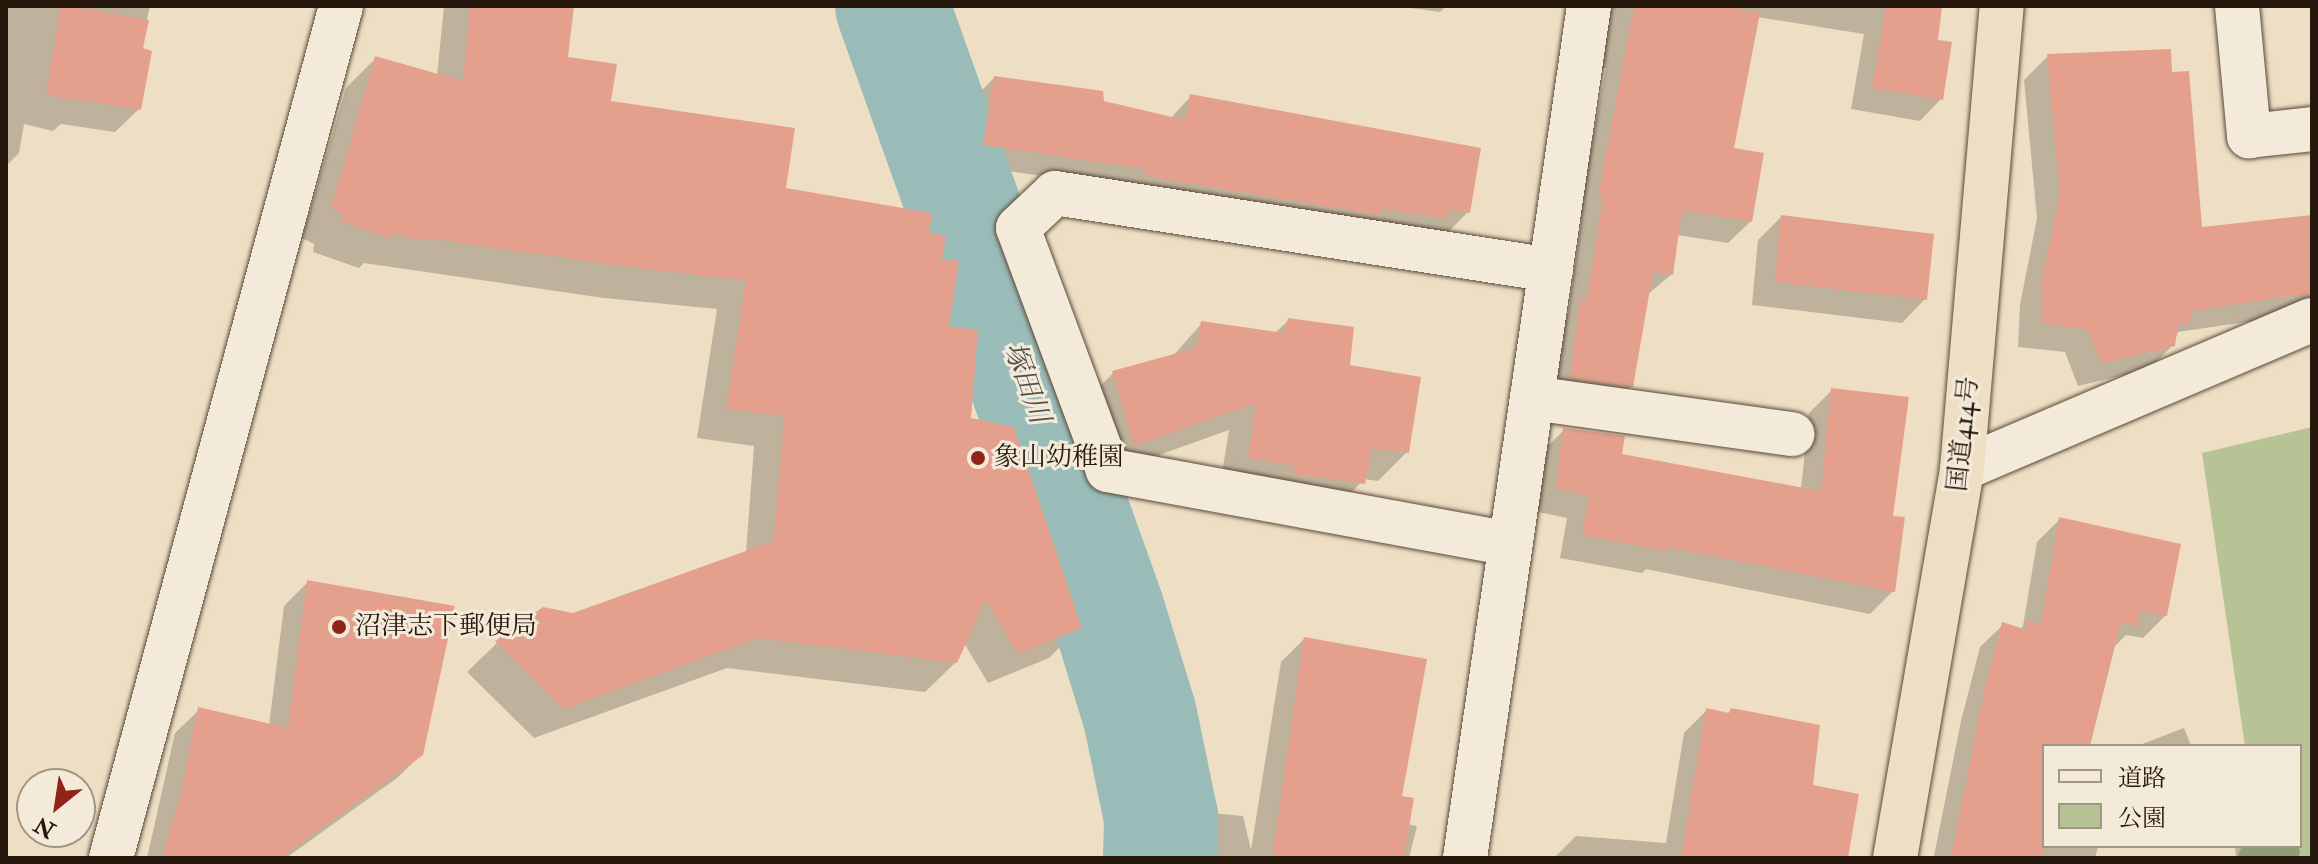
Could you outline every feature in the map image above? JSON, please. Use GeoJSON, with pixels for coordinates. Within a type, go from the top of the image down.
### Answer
{"type":"FeatureCollection","features":[{"type":"Feature","properties":{"kind":"highway","name":"国道414号"},"geometry":{"type":"LineString","coordinates":[[1895,858],[1962,469],[2002,6]]}},
{"type":"Feature","properties":{"kind":"street"},"geometry":{"type":"LineString","coordinates":[[111,858],[341,6]]}},
{"type":"Feature","properties":{"kind":"street"},"geometry":{"type":"LineString","coordinates":[[1465,858],[1589,6]]}},
{"type":"Feature","properties":{"kind":"street"},"geometry":{"type":"LineString","coordinates":[[2237,6],[2249,136],[2312,129]]}},
{"type":"Feature","properties":{"kind":"street"},"geometry":{"type":"LineString","coordinates":[[1510,544],[1108,470],[1018,228],[1055,193],[1551,270]]}},
{"type":"Feature","properties":{"kind":"street"},"geometry":{"type":"LineString","coordinates":[[1962,469],[2312,320]]}},
{"type":"Feature","properties":{"kind":"street"},"geometry":{"type":"LineString","coordinates":[[1532,398],[1793,434]]}},
{"type":"Feature","properties":{"kind":"green space"},"geometry":{"type":"Polygon","coordinates":[[[2312,427],[2312,858],[2237,858],[2241,848],[2302,848],[2302,744],[2245,744],[2202,453],[2312,427]]]}},
{"type":"Feature","properties":{"kind":"building"},"geometry":{"type":"Polygon","coordinates":[[[68,6],[149,20],[143,48],[152,51],[141,110],[46,95],[60,8],[68,6]]]}},
{"type":"Feature","properties":{"kind":"building"},"geometry":{"type":"Polygon","coordinates":[[[470,6],[574,6],[568,57],[617,64],[611,101],[795,128],[786,188],[932,213],[929,232],[946,236],[942,259],[959,261],[949,326],[978,330],[971,418],[1014,427],[1082,628],[1018,654],[986,599],[957,663],[758,638],[564,709],[495,641],[543,607],[573,613],[774,541],[784,416],[726,409],[746,280],[636,268],[426,238],[425,241],[393,234],[391,239],[342,222],[343,214],[331,208],[375,56],[463,81],[470,6]]]}},
{"type":"Feature","properties":{"kind":"building"},"geometry":{"type":"Polygon","coordinates":[[[1634,6],[1738,6],[1739,10],[1760,13],[1734,148],[1764,153],[1752,222],[1682,210],[1673,275],[1653,272],[1633,387],[1570,378],[1580,300],[1587,301],[1603,197],[1598,196],[1634,6]]]}},
{"type":"Feature","properties":{"kind":"building"},"geometry":{"type":"Polygon","coordinates":[[[1886,6],[1942,6],[1938,40],[1952,42],[1943,100],[1872,88],[1886,6]]]}},
{"type":"Feature","properties":{"kind":"building"},"geometry":{"type":"Polygon","coordinates":[[[2171,49],[2172,72],[2189,71],[2202,227],[2312,215],[2312,293],[2192,311],[2189,323],[2178,323],[2175,346],[2101,363],[2088,329],[2041,324],[2042,280],[2060,193],[2047,54],[2171,49]]]}},
{"type":"Feature","properties":{"kind":"building"},"geometry":{"type":"Polygon","coordinates":[[[994,76],[1103,91],[1104,101],[1185,120],[1190,94],[1481,148],[1470,213],[1449,210],[1447,219],[1382,208],[1381,215],[1145,176],[1146,169],[983,145],[994,76]]]}},
{"type":"Feature","properties":{"kind":"building"},"geometry":{"type":"Polygon","coordinates":[[[1781,215],[1934,234],[1927,300],[1775,282],[1781,215]]]}},
{"type":"Feature","properties":{"kind":"building"},"geometry":{"type":"Polygon","coordinates":[[[1288,318],[1354,327],[1350,365],[1421,377],[1409,453],[1372,448],[1365,484],[1293,474],[1295,466],[1248,458],[1256,403],[1134,446],[1112,371],[1196,348],[1201,321],[1284,333],[1288,318]]]}},
{"type":"Feature","properties":{"kind":"building"},"geometry":{"type":"Polygon","coordinates":[[[1831,388],[1909,397],[1893,516],[1905,517],[1895,592],[1668,547],[1667,551],[1582,535],[1589,496],[1556,488],[1563,428],[1625,436],[1622,454],[1821,491],[1831,388]]]}},
{"type":"Feature","properties":{"kind":"building"},"geometry":{"type":"Polygon","coordinates":[[[2059,517],[2181,544],[2167,616],[2139,611],[2137,627],[2121,622],[2090,744],[2042,744],[2044,858],[1951,858],[1983,697],[2002,622],[2027,630],[2026,620],[2041,624],[2059,517]]]}},
{"type":"Feature","properties":{"kind":"building"},"geometry":{"type":"Polygon","coordinates":[[[307,580],[455,606],[423,755],[280,858],[162,858],[181,793],[198,707],[288,728],[307,580]]]}},
{"type":"Feature","properties":{"kind":"building"},"geometry":{"type":"Polygon","coordinates":[[[1304,637],[1427,659],[1402,796],[1414,798],[1404,858],[1272,858],[1304,637]]]}},
{"type":"Feature","properties":{"kind":"building"},"geometry":{"type":"Polygon","coordinates":[[[1706,708],[1729,713],[1731,708],[1820,725],[1813,785],[1859,794],[1848,858],[1681,858],[1706,708]]]}},
{"type":"Feature","properties":{"kind":"waterway","name":"塚田川"},"geometry":{"type":"LineString","coordinates":[[892,6],[1108,612],[1140,716],[1161,817],[1160,858]]}},
{"type":"Feature","properties":{"kind":"place","name":"象山幼稚園"},"geometry":{"type":"Point","coordinates":[978,458]}},
{"type":"Feature","properties":{"kind":"place","name":"沼津志下郵便局"},"geometry":{"type":"Point","coordinates":[339,627]}}]}
